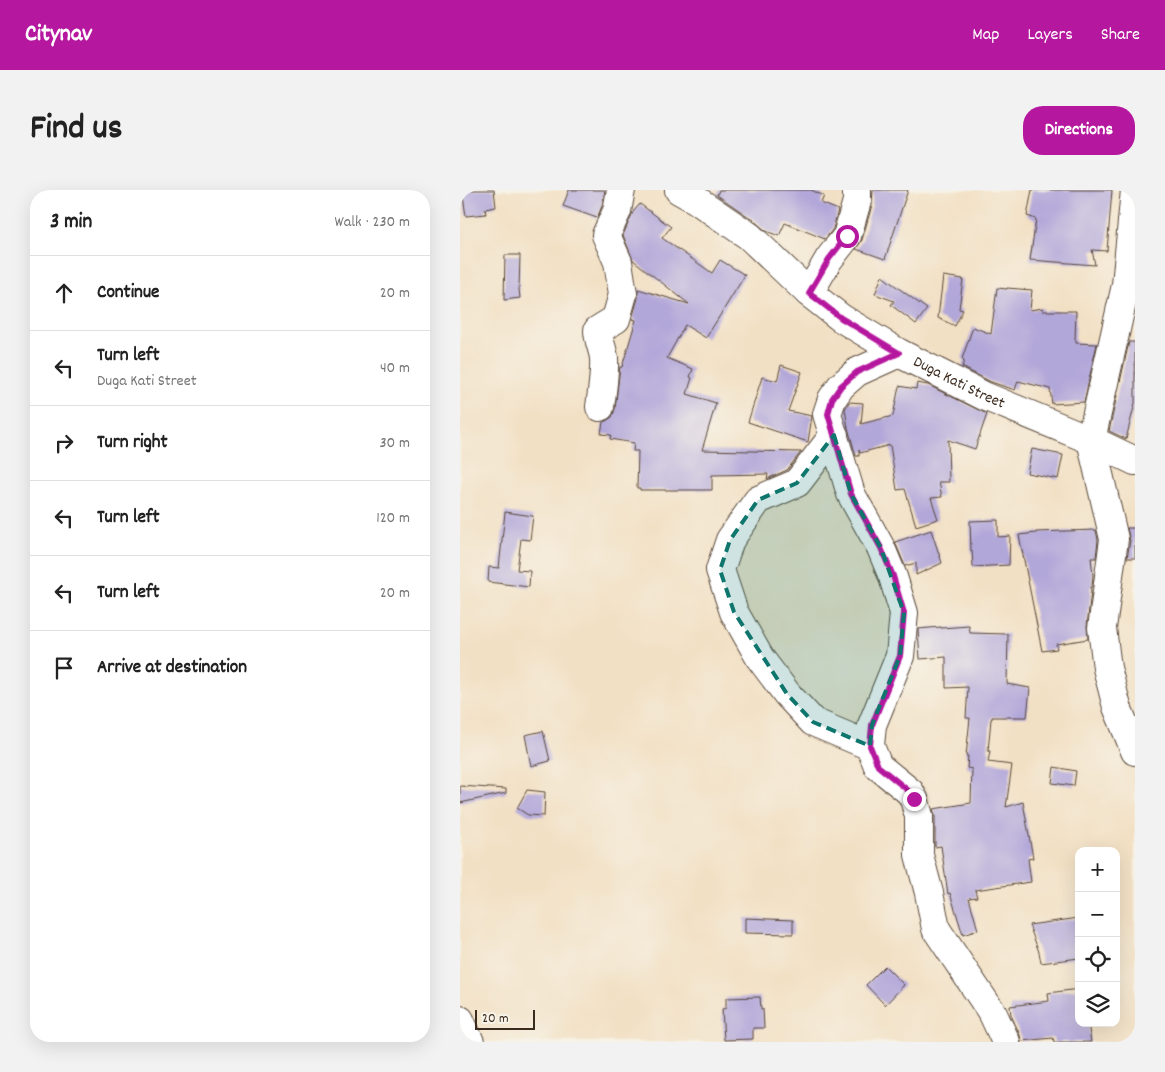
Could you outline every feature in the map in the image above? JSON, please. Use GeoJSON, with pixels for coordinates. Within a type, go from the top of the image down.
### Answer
{"type":"FeatureCollection","features":[{"type":"Feature","properties":{"kind":"street"},"geometry":{"type":"LineString","coordinates":[[600,407],[604,357],[598,330],[616,319],[624,294],[618,262],[606,235],[617,211],[621,190]]}},
{"type":"Feature","properties":{"kind":"street","name":"Duga Kati Street"},"geometry":{"type":"LineString","coordinates":[[679,190],[749,236],[809,293],[841,318],[899,353],[984,396],[1091,440],[1135,461]]}},
{"type":"Feature","properties":{"kind":"street"},"geometry":{"type":"LineString","coordinates":[[809,293],[829,259],[847,236],[857,201],[857,190]]}},
{"type":"Feature","properties":{"kind":"street"},"geometry":{"type":"LineString","coordinates":[[1135,190],[1126,285],[1091,440],[1114,539],[1102,628],[1107,668],[1116,707],[1135,752]]}},
{"type":"Feature","properties":{"kind":"street"},"geometry":{"type":"LineString","coordinates":[[899,353],[857,372],[841,386],[832,399],[828,414],[851,494],[881,548],[893,576],[904,613],[900,656],[872,725],[870,746],[878,766],[910,792],[914,799],[919,816],[919,855],[936,929],[993,1014],[1006,1042]]}},
{"type":"Feature","properties":{"kind":"street"},"geometry":{"type":"LineString","coordinates":[[834,435],[796,483],[758,500],[730,540],[720,570],[734,612],[760,658],[787,694],[813,722],[870,746]]}},
{"type":"Feature","properties":{"kind":"street"},"geometry":{"type":"LineString","coordinates":[[460,1020],[470,1042]]}},
{"type":"Feature","properties":{"kind":"highlighted area"},"geometry":{"type":"Polygon","coordinates":[[[834,435],[851,494],[881,548],[904,613],[900,656],[872,725],[870,746],[813,722],[787,694],[734,612],[720,570],[730,540],[758,500],[797,483],[834,435]]]}},
{"type":"Feature","properties":{"kind":"building"},"geometry":{"type":"Polygon","coordinates":[[[462,190],[494,190],[496,207],[485,209],[486,214],[466,216],[462,190]]]}},
{"type":"Feature","properties":{"kind":"building"},"geometry":{"type":"Polygon","coordinates":[[[569,190],[605,190],[602,206],[597,218],[563,206],[569,190]]]}},
{"type":"Feature","properties":{"kind":"building"},"geometry":{"type":"Polygon","coordinates":[[[719,190],[811,190],[824,196],[821,203],[838,210],[833,229],[825,239],[785,223],[779,236],[766,231],[754,219],[717,195],[719,190]]]}},
{"type":"Feature","properties":{"kind":"building"},"geometry":{"type":"Polygon","coordinates":[[[873,190],[908,190],[885,259],[856,249],[862,240],[872,205],[873,190]]]}},
{"type":"Feature","properties":{"kind":"building"},"geometry":{"type":"Polygon","coordinates":[[[1032,190],[1112,190],[1107,251],[1092,250],[1095,265],[1030,260],[1036,219],[1027,216],[1032,190]]]}},
{"type":"Feature","properties":{"kind":"building"},"geometry":{"type":"Polygon","coordinates":[[[640,204],[671,227],[662,238],[712,273],[720,260],[745,275],[706,338],[685,325],[667,358],[693,369],[687,394],[716,403],[702,450],[801,452],[787,470],[767,479],[768,474],[712,475],[712,490],[640,490],[640,488],[637,488],[638,451],[633,451],[634,443],[610,439],[611,435],[601,434],[603,422],[612,417],[615,409],[620,367],[622,367],[636,320],[632,319],[638,298],[638,289],[689,304],[633,260],[623,235],[633,212],[640,204]]]}},
{"type":"Feature","properties":{"kind":"building"},"geometry":{"type":"Polygon","coordinates":[[[505,255],[520,255],[520,298],[504,300],[505,255]]]}},
{"type":"Feature","properties":{"kind":"building"},"geometry":{"type":"Polygon","coordinates":[[[882,276],[927,309],[916,324],[891,305],[894,301],[875,294],[882,276]]]}},
{"type":"Feature","properties":{"kind":"building"},"geometry":{"type":"Polygon","coordinates":[[[943,276],[963,279],[959,309],[963,310],[955,326],[938,318],[943,276]]]}},
{"type":"Feature","properties":{"kind":"building"},"geometry":{"type":"Polygon","coordinates":[[[997,288],[1032,290],[1030,310],[1043,308],[1043,311],[1076,311],[1076,343],[1097,344],[1084,402],[1052,404],[1050,389],[1018,381],[1015,390],[991,382],[962,367],[964,360],[962,359],[973,327],[991,334],[997,288]]]}},
{"type":"Feature","properties":{"kind":"building"},"geometry":{"type":"Polygon","coordinates":[[[1129,342],[1135,342],[1135,403],[1126,439],[1109,431],[1129,342]]]}},
{"type":"Feature","properties":{"kind":"building"},"geometry":{"type":"Polygon","coordinates":[[[781,365],[802,372],[788,411],[812,416],[808,442],[748,422],[762,377],[777,381],[781,365]]]}},
{"type":"Feature","properties":{"kind":"building"},"geometry":{"type":"Polygon","coordinates":[[[917,383],[928,385],[987,414],[975,449],[948,440],[949,482],[939,482],[942,497],[931,498],[938,519],[916,526],[905,489],[897,490],[890,445],[860,453],[859,450],[859,456],[856,456],[845,409],[849,402],[863,403],[861,424],[893,416],[899,386],[916,389],[917,383]]]}},
{"type":"Feature","properties":{"kind":"building"},"geometry":{"type":"Polygon","coordinates":[[[1032,449],[1063,455],[1058,479],[1027,473],[1032,449]]]}},
{"type":"Feature","properties":{"kind":"building"},"geometry":{"type":"Polygon","coordinates":[[[505,512],[533,516],[530,540],[521,539],[517,570],[530,571],[529,587],[488,582],[489,567],[499,568],[505,512]]]}},
{"type":"Feature","properties":{"kind":"building"},"geometry":{"type":"Polygon","coordinates":[[[998,520],[998,537],[1010,536],[1009,565],[973,567],[970,521],[998,520]]]}},
{"type":"Feature","properties":{"kind":"building"},"geometry":{"type":"Polygon","coordinates":[[[1127,528],[1135,528],[1135,558],[1127,558],[1130,541],[1127,528]]]}},
{"type":"Feature","properties":{"kind":"building"},"geometry":{"type":"Polygon","coordinates":[[[931,530],[942,563],[916,575],[916,563],[905,566],[895,542],[931,530]]]}},
{"type":"Feature","properties":{"kind":"building"},"geometry":{"type":"Polygon","coordinates":[[[1096,530],[1098,540],[1096,558],[1091,558],[1093,575],[1092,587],[1090,587],[1088,639],[1056,644],[1057,649],[1042,651],[1019,535],[1036,532],[1096,530]]]}},
{"type":"Feature","properties":{"kind":"building"},"geometry":{"type":"Polygon","coordinates":[[[969,626],[970,633],[1008,634],[1007,684],[1030,688],[1027,717],[992,717],[988,762],[1012,765],[1006,807],[1023,802],[1033,858],[1028,859],[1031,882],[975,890],[977,897],[969,898],[978,930],[963,935],[950,893],[948,894],[941,846],[935,847],[935,816],[933,809],[971,803],[972,769],[967,768],[968,756],[966,756],[970,718],[966,718],[968,687],[946,688],[946,657],[920,659],[918,629],[969,626]]]}},
{"type":"Feature","properties":{"kind":"building"},"geometry":{"type":"Polygon","coordinates":[[[543,731],[550,761],[531,766],[525,735],[543,731]]]}},
{"type":"Feature","properties":{"kind":"building"},"geometry":{"type":"Polygon","coordinates":[[[1054,767],[1076,771],[1074,786],[1052,783],[1054,767]]]}},
{"type":"Feature","properties":{"kind":"building"},"geometry":{"type":"Polygon","coordinates":[[[460,786],[506,789],[506,793],[460,803],[460,786]]]}},
{"type":"Feature","properties":{"kind":"building"},"geometry":{"type":"Polygon","coordinates":[[[527,790],[545,792],[544,816],[528,815],[517,808],[527,790]]]}},
{"type":"Feature","properties":{"kind":"building"},"geometry":{"type":"Polygon","coordinates":[[[745,918],[793,920],[793,934],[745,933],[745,918]]]}},
{"type":"Feature","properties":{"kind":"building"},"geometry":{"type":"Polygon","coordinates":[[[1075,919],[1075,959],[1041,963],[1029,925],[1075,919]]]}},
{"type":"Feature","properties":{"kind":"building"},"geometry":{"type":"Polygon","coordinates":[[[885,966],[904,985],[885,1005],[866,985],[885,966]]]}},
{"type":"Feature","properties":{"kind":"building"},"geometry":{"type":"Polygon","coordinates":[[[1075,990],[1075,1027],[1089,1027],[1091,1042],[1054,1042],[1053,1038],[1021,1041],[1011,1015],[1010,1006],[1049,1001],[1048,993],[1075,990]]]}},
{"type":"Feature","properties":{"kind":"building"},"geometry":{"type":"Polygon","coordinates":[[[760,997],[764,1028],[753,1028],[753,1039],[724,1040],[722,1009],[726,1008],[726,998],[760,997]]]}},
{"type":"Feature","properties":{"kind":"route"},"geometry":{"type":"LineString","coordinates":[[847,236],[829,259],[809,293],[841,318],[899,353],[857,372],[841,386],[832,399],[828,414],[851,494],[881,548],[893,576],[904,613],[900,656],[872,725],[870,746],[878,766],[910,792],[914,799]]}}]}
